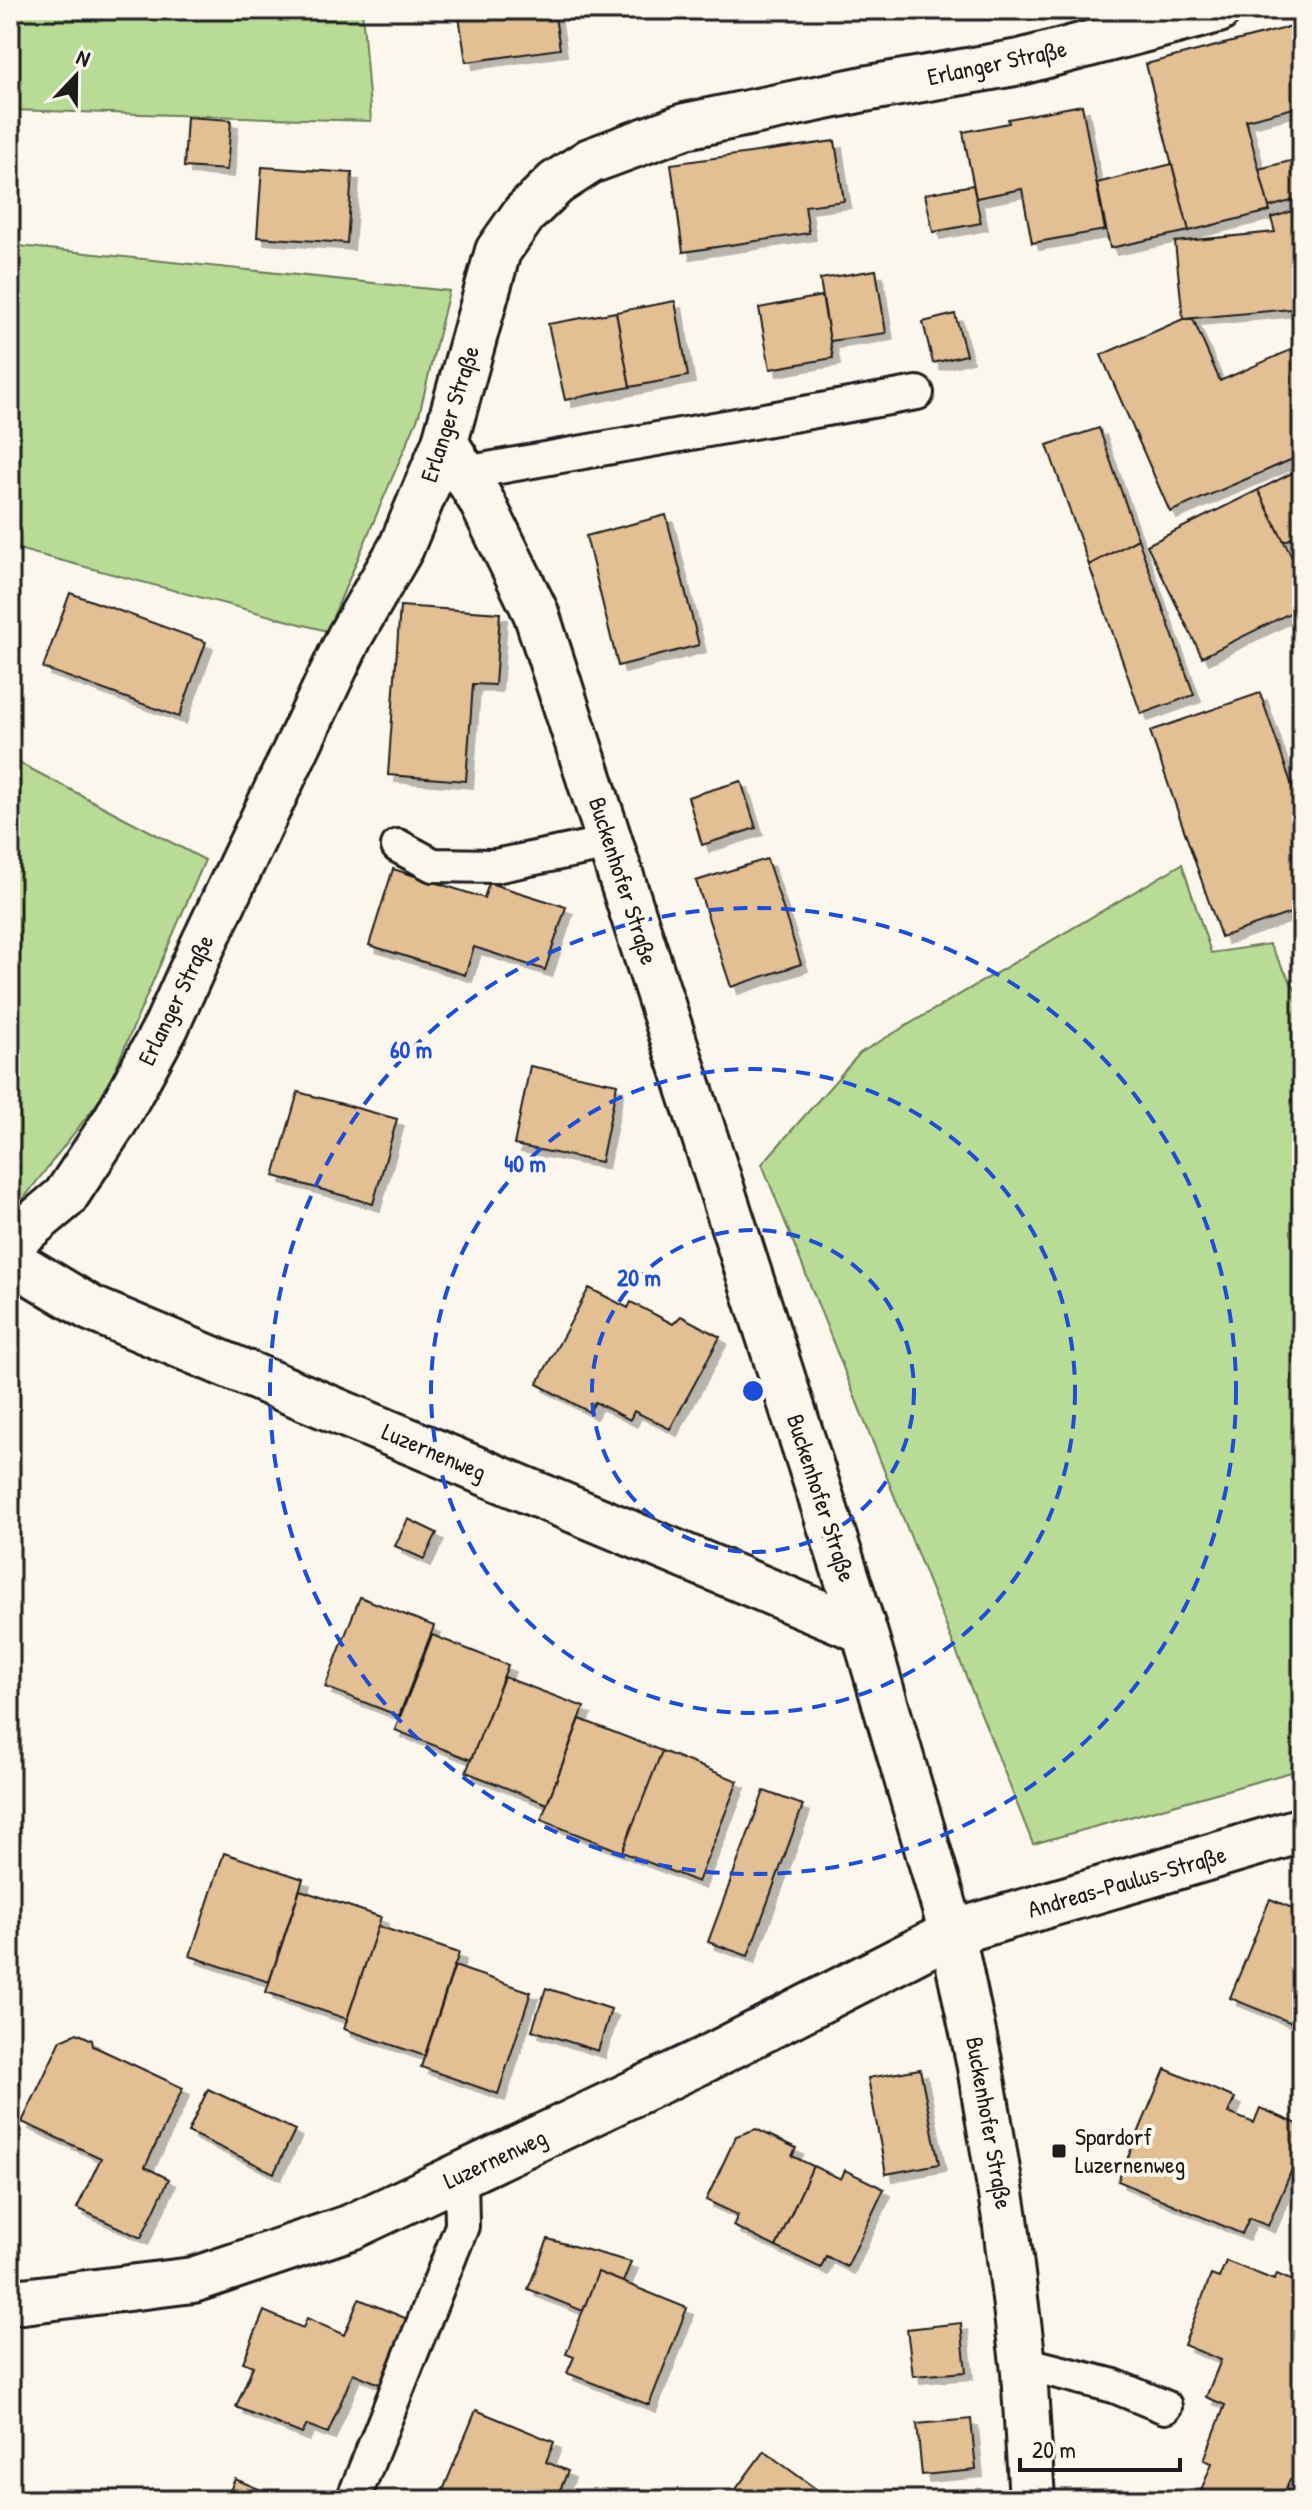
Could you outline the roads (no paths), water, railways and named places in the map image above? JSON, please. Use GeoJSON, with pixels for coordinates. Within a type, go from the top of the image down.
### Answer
{"type":"FeatureCollection","features":[{"type":"Feature","properties":{"kind":"street","name":"Erlanger Straße"},"geometry":{"type":"LineString","coordinates":[[10,1243],[65,1197],[115,1121],[166,1027],[350,636],[455,458],[498,251],[524,214],[556,183],[590,161],[685,126],[864,89],[1020,62],[1218,10]]}},
{"type":"Feature","properties":{"kind":"street","name":"Buckenhofer Straße"},"geometry":{"type":"LineString","coordinates":[[455,458],[481,500],[536,613],[864,1631],[952,1933],[979,2061],[1005,2218],[1023,2363],[1032,2500]]}},
{"type":"Feature","properties":{"kind":"street","name":"Luzernenweg"},"geometry":{"type":"LineString","coordinates":[[10,1260],[90,1308],[864,1631]]}},
{"type":"Feature","properties":{"kind":"street","name":"Andreas-Paulus-Straße"},"geometry":{"type":"LineString","coordinates":[[952,1933],[1302,1830]]}},
{"type":"Feature","properties":{"kind":"street","name":"Luzernenweg"},"geometry":{"type":"LineString","coordinates":[[10,2299],[23,2301],[193,2280],[351,2227],[706,2059],[952,1933]]}},
{"type":"Feature","properties":{"kind":"lane"},"geometry":{"type":"LineString","coordinates":[[455,458],[917,393]]}},
{"type":"Feature","properties":{"kind":"lane"},"geometry":{"type":"LineString","coordinates":[[398,846],[433,865],[495,866],[610,843]]}},
{"type":"Feature","properties":{"kind":"lane"},"geometry":{"type":"LineString","coordinates":[[353,2500],[462,2226],[461,2175]]}},
{"type":"Feature","properties":{"kind":"lane"},"geometry":{"type":"LineString","coordinates":[[1023,2363],[1114,2386],[1165,2407]]}},
{"type":"Feature","properties":{"kind":"place","name":"Spardorf Luzernenweg"},"geometry":{"type":"Point","coordinates":[1059,2151]}}]}
